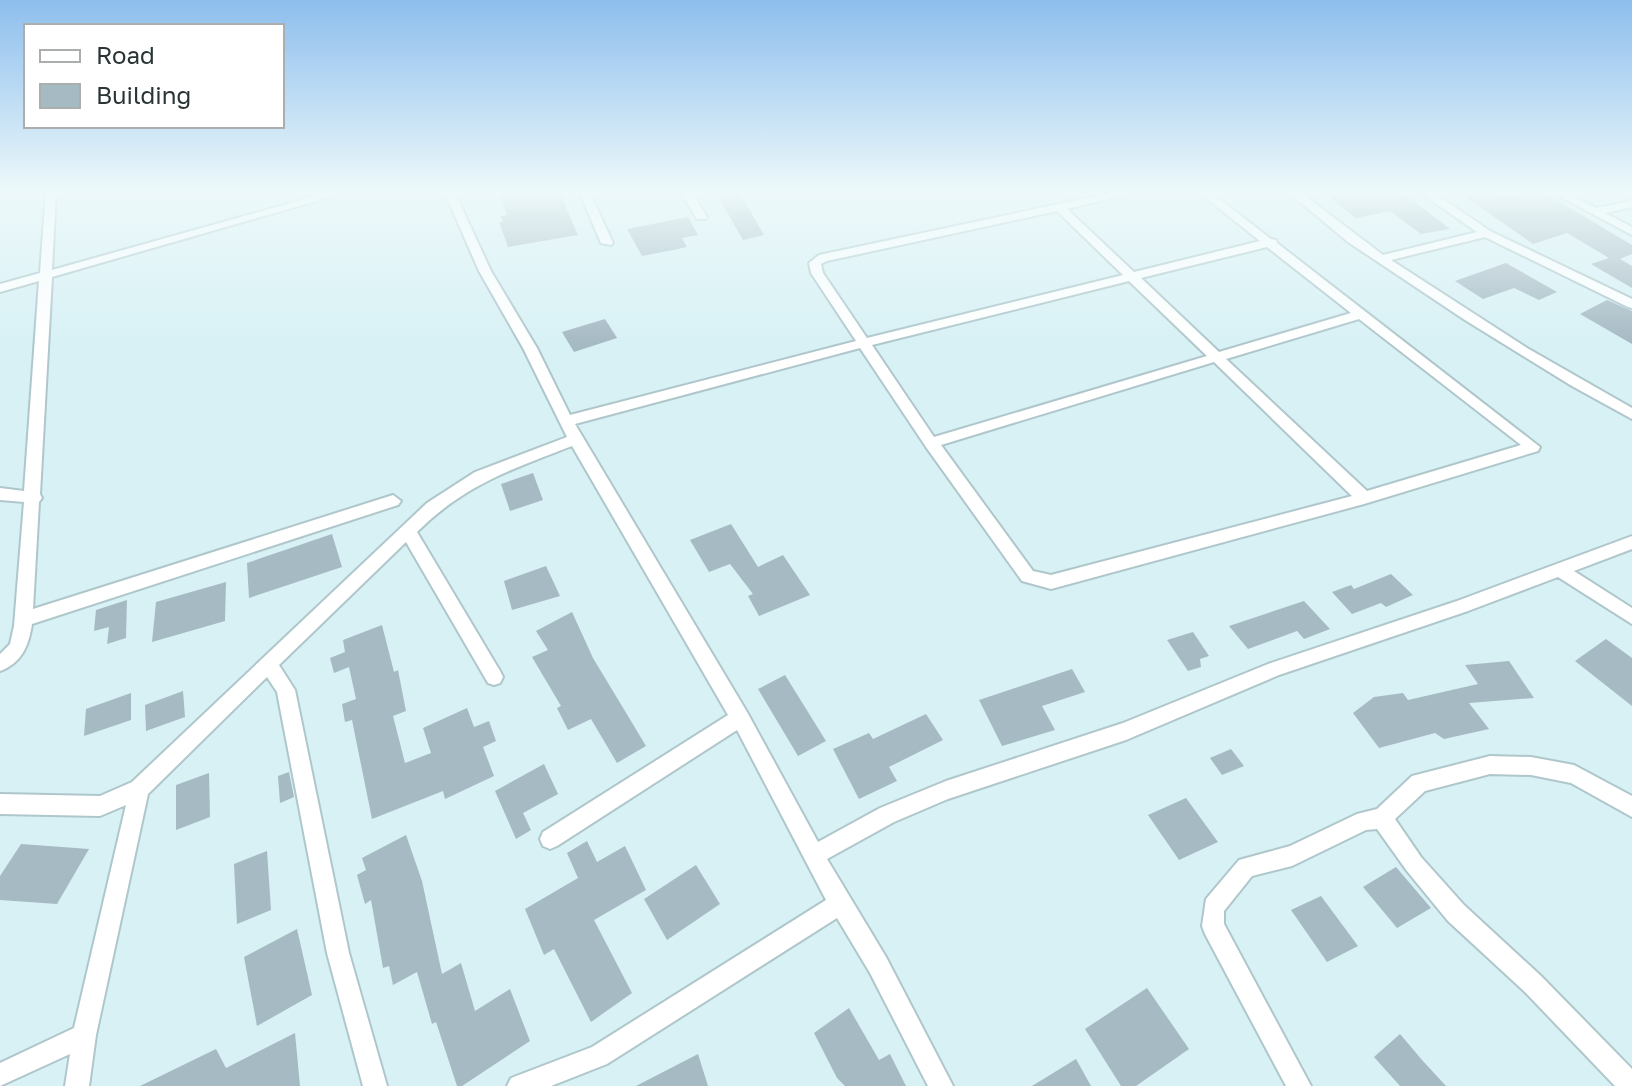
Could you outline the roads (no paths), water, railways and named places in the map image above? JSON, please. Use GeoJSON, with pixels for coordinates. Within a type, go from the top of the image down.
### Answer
{"type":"FeatureCollection","features":[{"type":"Feature","properties":{"kind":"street"},"geometry":{"type":"LineString","coordinates":[[0,663],[12,657],[21,642],[24,619],[48,242]]}},
{"type":"Feature","properties":{"kind":"street"},"geometry":{"type":"LineString","coordinates":[[0,288],[161,242]]}},
{"type":"Feature","properties":{"kind":"street"},"geometry":{"type":"LineString","coordinates":[[472,242],[575,439],[740,718],[840,904],[878,965],[941,1086]]}},
{"type":"Feature","properties":{"kind":"street"},"geometry":{"type":"LineString","coordinates":[[568,421],[863,343],[1272,242],[1533,447],[1364,498],[1051,582],[1039,581],[1018,567],[931,443],[863,343],[817,273],[815,263],[823,258],[900,242]]}},
{"type":"Feature","properties":{"kind":"street"},"geometry":{"type":"LineString","coordinates":[[1096,242],[1364,498]]}},
{"type":"Feature","properties":{"kind":"street"},"geometry":{"type":"LineString","coordinates":[[1355,242],[1549,370],[1632,414]]}},
{"type":"Feature","properties":{"kind":"street"},"geometry":{"type":"LineString","coordinates":[[1381,259],[1451,242]]}},
{"type":"Feature","properties":{"kind":"street"},"geometry":{"type":"LineString","coordinates":[[1504,242],[1632,304]]}},
{"type":"Feature","properties":{"kind":"street"},"geometry":{"type":"LineString","coordinates":[[931,443],[1360,314]]}},
{"type":"Feature","properties":{"kind":"street"},"geometry":{"type":"LineString","coordinates":[[0,804],[100,806],[139,789],[432,507],[480,476],[575,439]]}},
{"type":"Feature","properties":{"kind":"street"},"geometry":{"type":"LineString","coordinates":[[0,494],[34,498]]}},
{"type":"Feature","properties":{"kind":"street"},"geometry":{"type":"LineString","coordinates":[[24,619],[393,501]]}},
{"type":"Feature","properties":{"kind":"street"},"geometry":{"type":"LineString","coordinates":[[408,531],[494,677]]}},
{"type":"Feature","properties":{"kind":"street"},"geometry":{"type":"LineString","coordinates":[[815,855],[887,815],[946,790],[1126,731],[1274,669],[1632,542]]}},
{"type":"Feature","properties":{"kind":"street"},"geometry":{"type":"LineString","coordinates":[[1559,569],[1632,617]]}},
{"type":"Feature","properties":{"kind":"street"},"geometry":{"type":"LineString","coordinates":[[270,666],[286,690],[338,953],[375,1086]]}},
{"type":"Feature","properties":{"kind":"street"},"geometry":{"type":"LineString","coordinates":[[550,839],[740,718]]}},
{"type":"Feature","properties":{"kind":"street"},"geometry":{"type":"LineString","coordinates":[[1299,1086],[1213,926],[1214,907],[1246,867],[1292,856],[1364,821],[1382,818],[1419,783],[1490,765],[1531,766],[1574,774],[1632,807]]}},
{"type":"Feature","properties":{"kind":"street"},"geometry":{"type":"LineString","coordinates":[[77,1086],[84,1035],[139,789]]}},
{"type":"Feature","properties":{"kind":"street"},"geometry":{"type":"LineString","coordinates":[[1382,818],[1414,864],[1456,913],[1533,984],[1632,1086]]}},
{"type":"Feature","properties":{"kind":"street"},"geometry":{"type":"LineString","coordinates":[[519,1086],[599,1056],[840,904]]}},
{"type":"Feature","properties":{"kind":"street"},"geometry":{"type":"LineString","coordinates":[[0,1075],[84,1035]]}}]}
